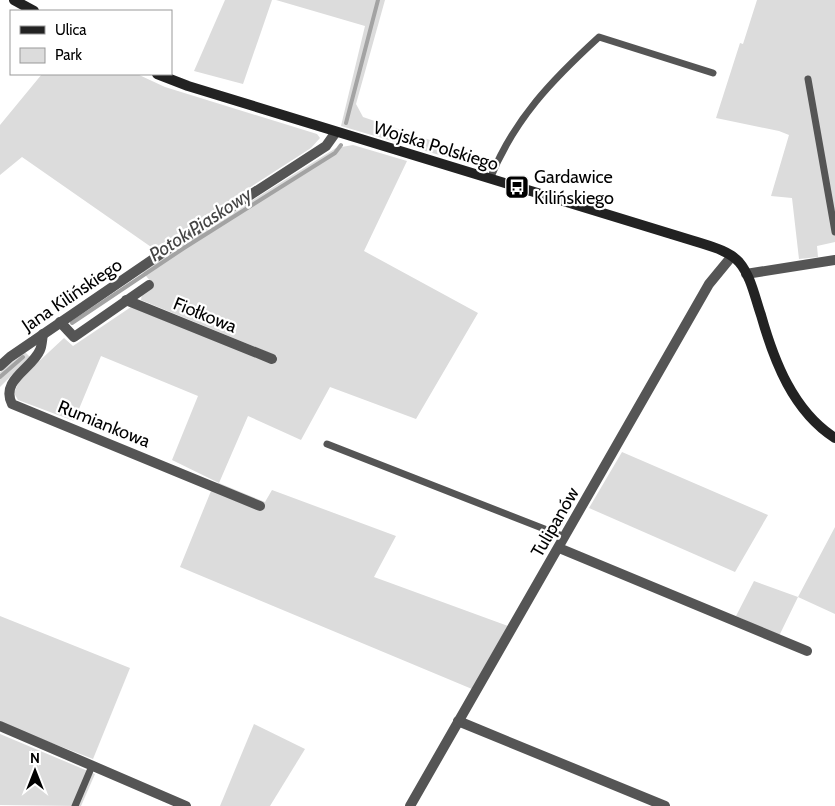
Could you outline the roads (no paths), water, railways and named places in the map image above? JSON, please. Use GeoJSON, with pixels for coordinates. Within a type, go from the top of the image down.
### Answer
{"type":"FeatureCollection","features":[{"type":"Feature","properties":{"kind":"street"},"geometry":{"type":"LineString","coordinates":[[14,0],[32,10]]}},
{"type":"Feature","properties":{"kind":"street","name":"Wojska Polskiego"},"geometry":{"type":"LineString","coordinates":[[160,75],[188,86],[719,249],[739,262],[746,274],[772,351],[782,374],[806,411],[824,430],[835,438]]}},
{"type":"Feature","properties":{"kind":"street","name":"Jana Kilińskiego"},"geometry":{"type":"LineString","coordinates":[[0,366],[60,322],[187,236],[326,146],[336,132]]}},
{"type":"Feature","properties":{"kind":"street","name":"Tulipanów"},"geometry":{"type":"LineString","coordinates":[[410,806],[709,284],[732,256]]}},
{"type":"Feature","properties":{"kind":"street"},"geometry":{"type":"LineString","coordinates":[[746,274],[835,260]]}},
{"type":"Feature","properties":{"kind":"street"},"geometry":{"type":"LineString","coordinates":[[60,322],[74,337],[148,285]]}},
{"type":"Feature","properties":{"kind":"street","name":"Fiołkowa"},"geometry":{"type":"LineString","coordinates":[[126,300],[272,359]]}},
{"type":"Feature","properties":{"kind":"street","name":"Rumiankowa"},"geometry":{"type":"LineString","coordinates":[[43,334],[40,350],[9,386],[8,397],[12,404],[260,506]]}},
{"type":"Feature","properties":{"kind":"street"},"geometry":{"type":"LineString","coordinates":[[559,548],[807,652]]}},
{"type":"Feature","properties":{"kind":"street"},"geometry":{"type":"LineString","coordinates":[[458,721],[665,806]]}},
{"type":"Feature","properties":{"kind":"street"},"geometry":{"type":"LineString","coordinates":[[0,726],[186,806]]}},
{"type":"Feature","properties":{"kind":"lane"},"geometry":{"type":"LineString","coordinates":[[490,179],[499,157],[532,105],[566,68],[599,37],[713,73]]}},
{"type":"Feature","properties":{"kind":"lane"},"geometry":{"type":"LineString","coordinates":[[808,79],[835,232]]}},
{"type":"Feature","properties":{"kind":"lane"},"geometry":{"type":"LineString","coordinates":[[327,444],[565,536]]}},
{"type":"Feature","properties":{"kind":"lane"},"geometry":{"type":"LineString","coordinates":[[75,806],[92,766]]}},
{"type":"Feature","properties":{"kind":"waterway","name":"Potok Piaskowy"},"geometry":{"type":"LineString","coordinates":[[346,123],[378,0]]}},
{"type":"Feature","properties":{"kind":"waterway","name":"Potok Piaskowy"},"geometry":{"type":"LineString","coordinates":[[72,323],[184,248],[335,153],[341,145]]}},
{"type":"Feature","properties":{"kind":"waterway","name":"Potok Piaskowy"},"geometry":{"type":"LineString","coordinates":[[0,377],[23,357]]}},
{"type":"Feature","properties":{"kind":"place","name":"Gardawice Kilińskiego"},"geometry":{"type":"Point","coordinates":[517,187]}}]}
